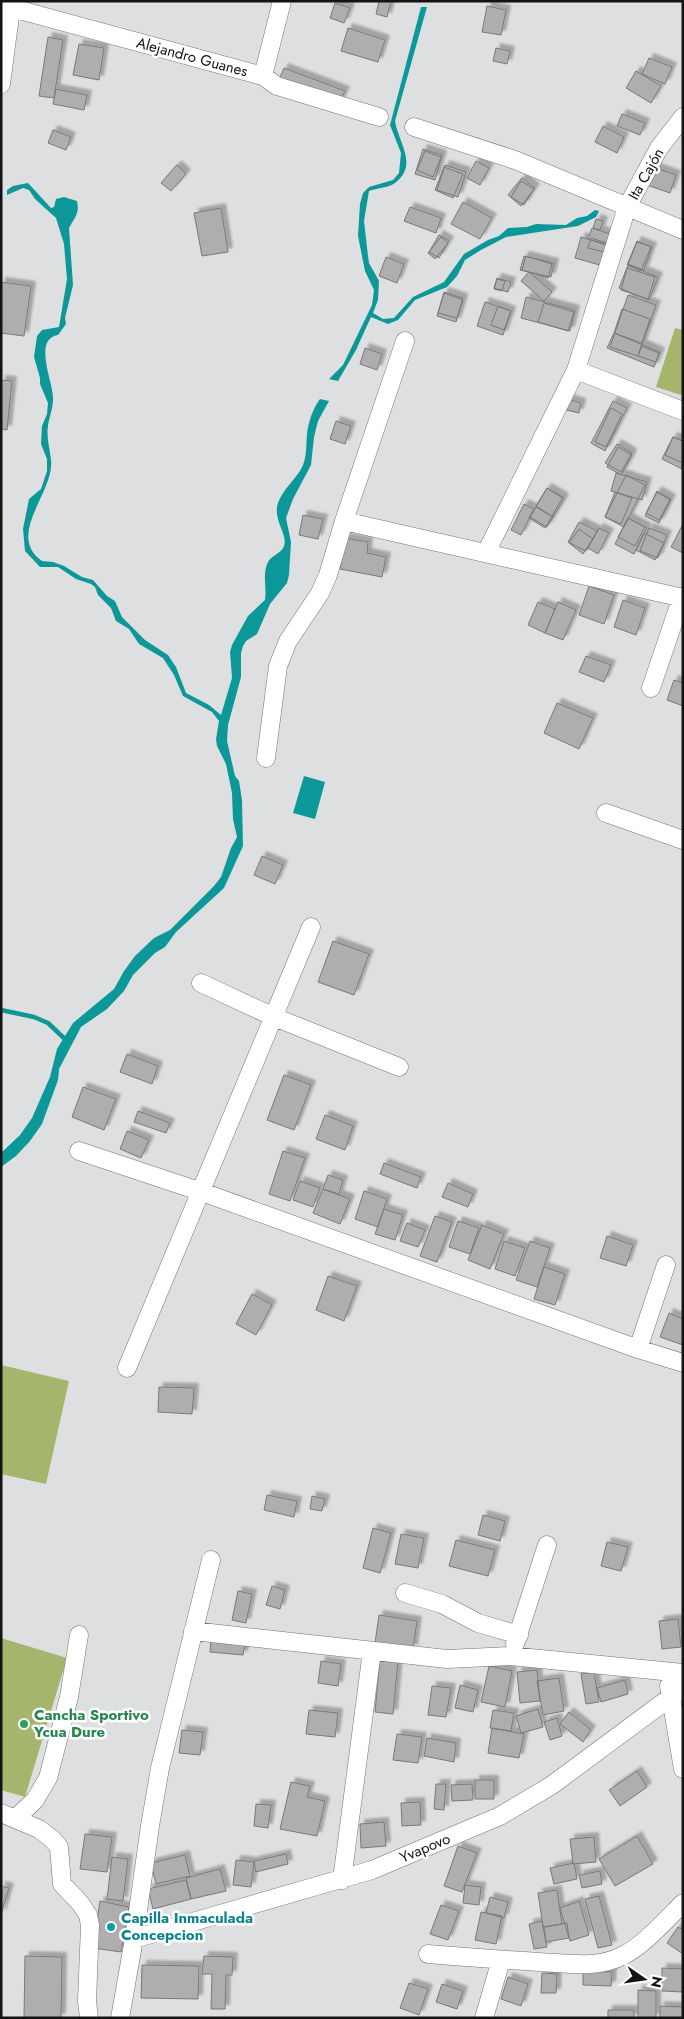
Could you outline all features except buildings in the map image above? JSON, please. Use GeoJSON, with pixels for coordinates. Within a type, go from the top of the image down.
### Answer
{"type":"FeatureCollection","features":[{"type":"Feature","properties":{"kind":"street"},"geometry":{"type":"LineString","coordinates":[[263,76],[282,1]]}},
{"type":"Feature","properties":{"kind":"street"},"geometry":{"type":"LineString","coordinates":[[1,84],[6,7]]}},
{"type":"Feature","properties":{"kind":"street","name":"Alejandro Guanes"},"geometry":{"type":"LineString","coordinates":[[6,7],[263,76],[277,86],[380,117]]}},
{"type":"Feature","properties":{"kind":"street","name":"Ita Cajón"},"geometry":{"type":"LineString","coordinates":[[486,553],[576,370],[628,207],[659,148],[683,117]]}},
{"type":"Feature","properties":{"kind":"street"},"geometry":{"type":"LineString","coordinates":[[414,127],[515,160],[683,230]]}},
{"type":"Feature","properties":{"kind":"street"},"geometry":{"type":"LineString","coordinates":[[266,758],[278,666],[288,641],[324,584],[405,341]]}},
{"type":"Feature","properties":{"kind":"street"},"geometry":{"type":"LineString","coordinates":[[576,370],[683,411]]}},
{"type":"Feature","properties":{"kind":"street"},"geometry":{"type":"LineString","coordinates":[[344,521],[682,598],[651,688]]}},
{"type":"Feature","properties":{"kind":"street"},"geometry":{"type":"LineString","coordinates":[[606,813],[683,840]]}},
{"type":"Feature","properties":{"kind":"street"},"geometry":{"type":"LineString","coordinates":[[127,1368],[311,927]]}},
{"type":"Feature","properties":{"kind":"street"},"geometry":{"type":"LineString","coordinates":[[201,983],[274,1017],[399,1067]]}},
{"type":"Feature","properties":{"kind":"street"},"geometry":{"type":"LineString","coordinates":[[78,1151],[202,1192],[638,1349],[683,1362]]}},
{"type":"Feature","properties":{"kind":"street"},"geometry":{"type":"LineString","coordinates":[[638,1349],[666,1266]]}},
{"type":"Feature","properties":{"kind":"street"},"geometry":{"type":"LineString","coordinates":[[510,1656],[519,1635],[547,1545]]}},
{"type":"Feature","properties":{"kind":"street"},"geometry":{"type":"LineString","coordinates":[[120,2018],[160,1768],[211,1560]]}},
{"type":"Feature","properties":{"kind":"street"},"geometry":{"type":"LineString","coordinates":[[405,1593],[442,1604],[478,1623],[519,1635]]}},
{"type":"Feature","properties":{"kind":"street"},"geometry":{"type":"LineString","coordinates":[[193,1631],[447,1659],[510,1656],[674,1672],[683,1769]]}},
{"type":"Feature","properties":{"kind":"street"},"geometry":{"type":"LineString","coordinates":[[9,1815],[35,1800],[48,1778],[69,1697],[79,1635]]}},
{"type":"Feature","properties":{"kind":"street"},"geometry":{"type":"LineString","coordinates":[[342,1880],[372,1651]]}},
{"type":"Feature","properties":{"kind":"street","name":"Yvapovo"},"geometry":{"type":"LineString","coordinates":[[134,1939],[372,1870],[500,1816],[552,1785],[677,1692]]}},
{"type":"Feature","properties":{"kind":"street"},"geometry":{"type":"LineString","coordinates":[[9,1815],[39,1829],[59,1847],[62,1884],[80,1903],[88,1915],[90,1936],[87,2001],[89,2018]]}},
{"type":"Feature","properties":{"kind":"street"},"geometry":{"type":"LineString","coordinates":[[428,1954],[501,1960],[583,1964],[606,1963],[624,1956],[653,1932],[683,1903]]}},
{"type":"Feature","properties":{"kind":"street"},"geometry":{"type":"LineString","coordinates":[[484,2018],[501,1960]]}},
{"type":"Feature","properties":{"kind":"green space"},"geometry":{"type":"Polygon","coordinates":[[[675,328],[683,330],[683,389],[681,395],[656,387],[675,328]]]}},
{"type":"Feature","properties":{"kind":"green space"},"geometry":{"type":"Polygon","coordinates":[[[1,1365],[69,1381],[46,1484],[1,1474],[1,1365]]]}},
{"type":"Feature","properties":{"kind":"green space","name":"Cancha Sportivo Ycua Dure"},"geometry":{"type":"Polygon","coordinates":[[[1,1638],[67,1658],[25,1797],[1,1790],[1,1638]]]}},
{"type":"Feature","properties":{"kind":"water"},"geometry":{"type":"Polygon","coordinates":[[[421,7],[427,7],[395,121],[405,153],[406,169],[395,183],[369,191],[364,221],[369,263],[379,281],[378,300],[373,313],[383,319],[394,318],[413,297],[444,282],[464,254],[499,236],[508,228],[527,227],[536,224],[566,225],[577,218],[587,216],[595,210],[599,211],[596,217],[578,226],[506,237],[465,260],[457,276],[447,287],[415,300],[398,320],[388,324],[371,317],[356,350],[338,381],[329,379],[343,365],[372,305],[374,290],[365,271],[358,236],[360,204],[363,193],[369,187],[393,180],[399,173],[401,153],[390,125],[421,7]]]}},
{"type":"Feature","properties":{"kind":"water"},"geometry":{"type":"Polygon","coordinates":[[[28,183],[51,208],[54,207],[56,199],[64,197],[77,201],[78,205],[76,216],[69,228],[73,285],[65,318],[66,324],[58,335],[50,338],[46,345],[46,363],[53,399],[48,430],[51,460],[46,486],[30,526],[28,539],[32,551],[42,561],[64,566],[82,577],[93,580],[107,596],[115,601],[122,617],[145,640],[168,655],[176,667],[186,693],[209,705],[221,715],[232,678],[230,652],[232,645],[248,616],[265,600],[266,567],[268,562],[284,546],[285,542],[277,513],[279,501],[303,465],[308,425],[315,407],[320,399],[329,401],[318,421],[311,465],[293,499],[286,518],[291,542],[287,583],[270,604],[257,634],[246,641],[241,653],[241,677],[228,725],[227,741],[235,776],[239,781],[242,800],[243,846],[224,888],[176,932],[165,947],[155,953],[133,975],[124,991],[107,1009],[81,1027],[59,1069],[58,1080],[42,1124],[16,1156],[1,1167],[1,1153],[20,1135],[32,1118],[50,1077],[57,1049],[73,1023],[114,989],[135,956],[154,938],[170,930],[214,886],[221,877],[237,837],[233,819],[232,793],[226,764],[217,746],[216,739],[219,721],[212,712],[183,696],[174,675],[163,658],[139,644],[129,629],[116,621],[111,608],[98,595],[95,587],[76,579],[58,567],[40,567],[25,551],[23,529],[29,499],[41,489],[47,471],[47,459],[41,444],[42,426],[47,414],[48,403],[40,384],[34,357],[37,336],[42,330],[59,327],[67,279],[64,244],[56,218],[35,199],[29,190],[23,188],[7,195],[7,190],[13,186],[28,183]]]}},
{"type":"Feature","properties":{"kind":"water"},"geometry":{"type":"Polygon","coordinates":[[[304,776],[325,782],[315,819],[293,813],[304,776]]]}},
{"type":"Feature","properties":{"kind":"waterway"},"geometry":{"type":"LineString","coordinates":[[1,1010],[34,1017],[48,1023],[66,1040]]}},
{"type":"Feature","properties":{"kind":"place","name":"Cancha Sportivo Ycua Dure"},"geometry":{"type":"Point","coordinates":[24,1724]}},
{"type":"Feature","properties":{"kind":"place","name":"Capilla Inmaculada Concepcion"},"geometry":{"type":"Point","coordinates":[111,1927]}}]}
